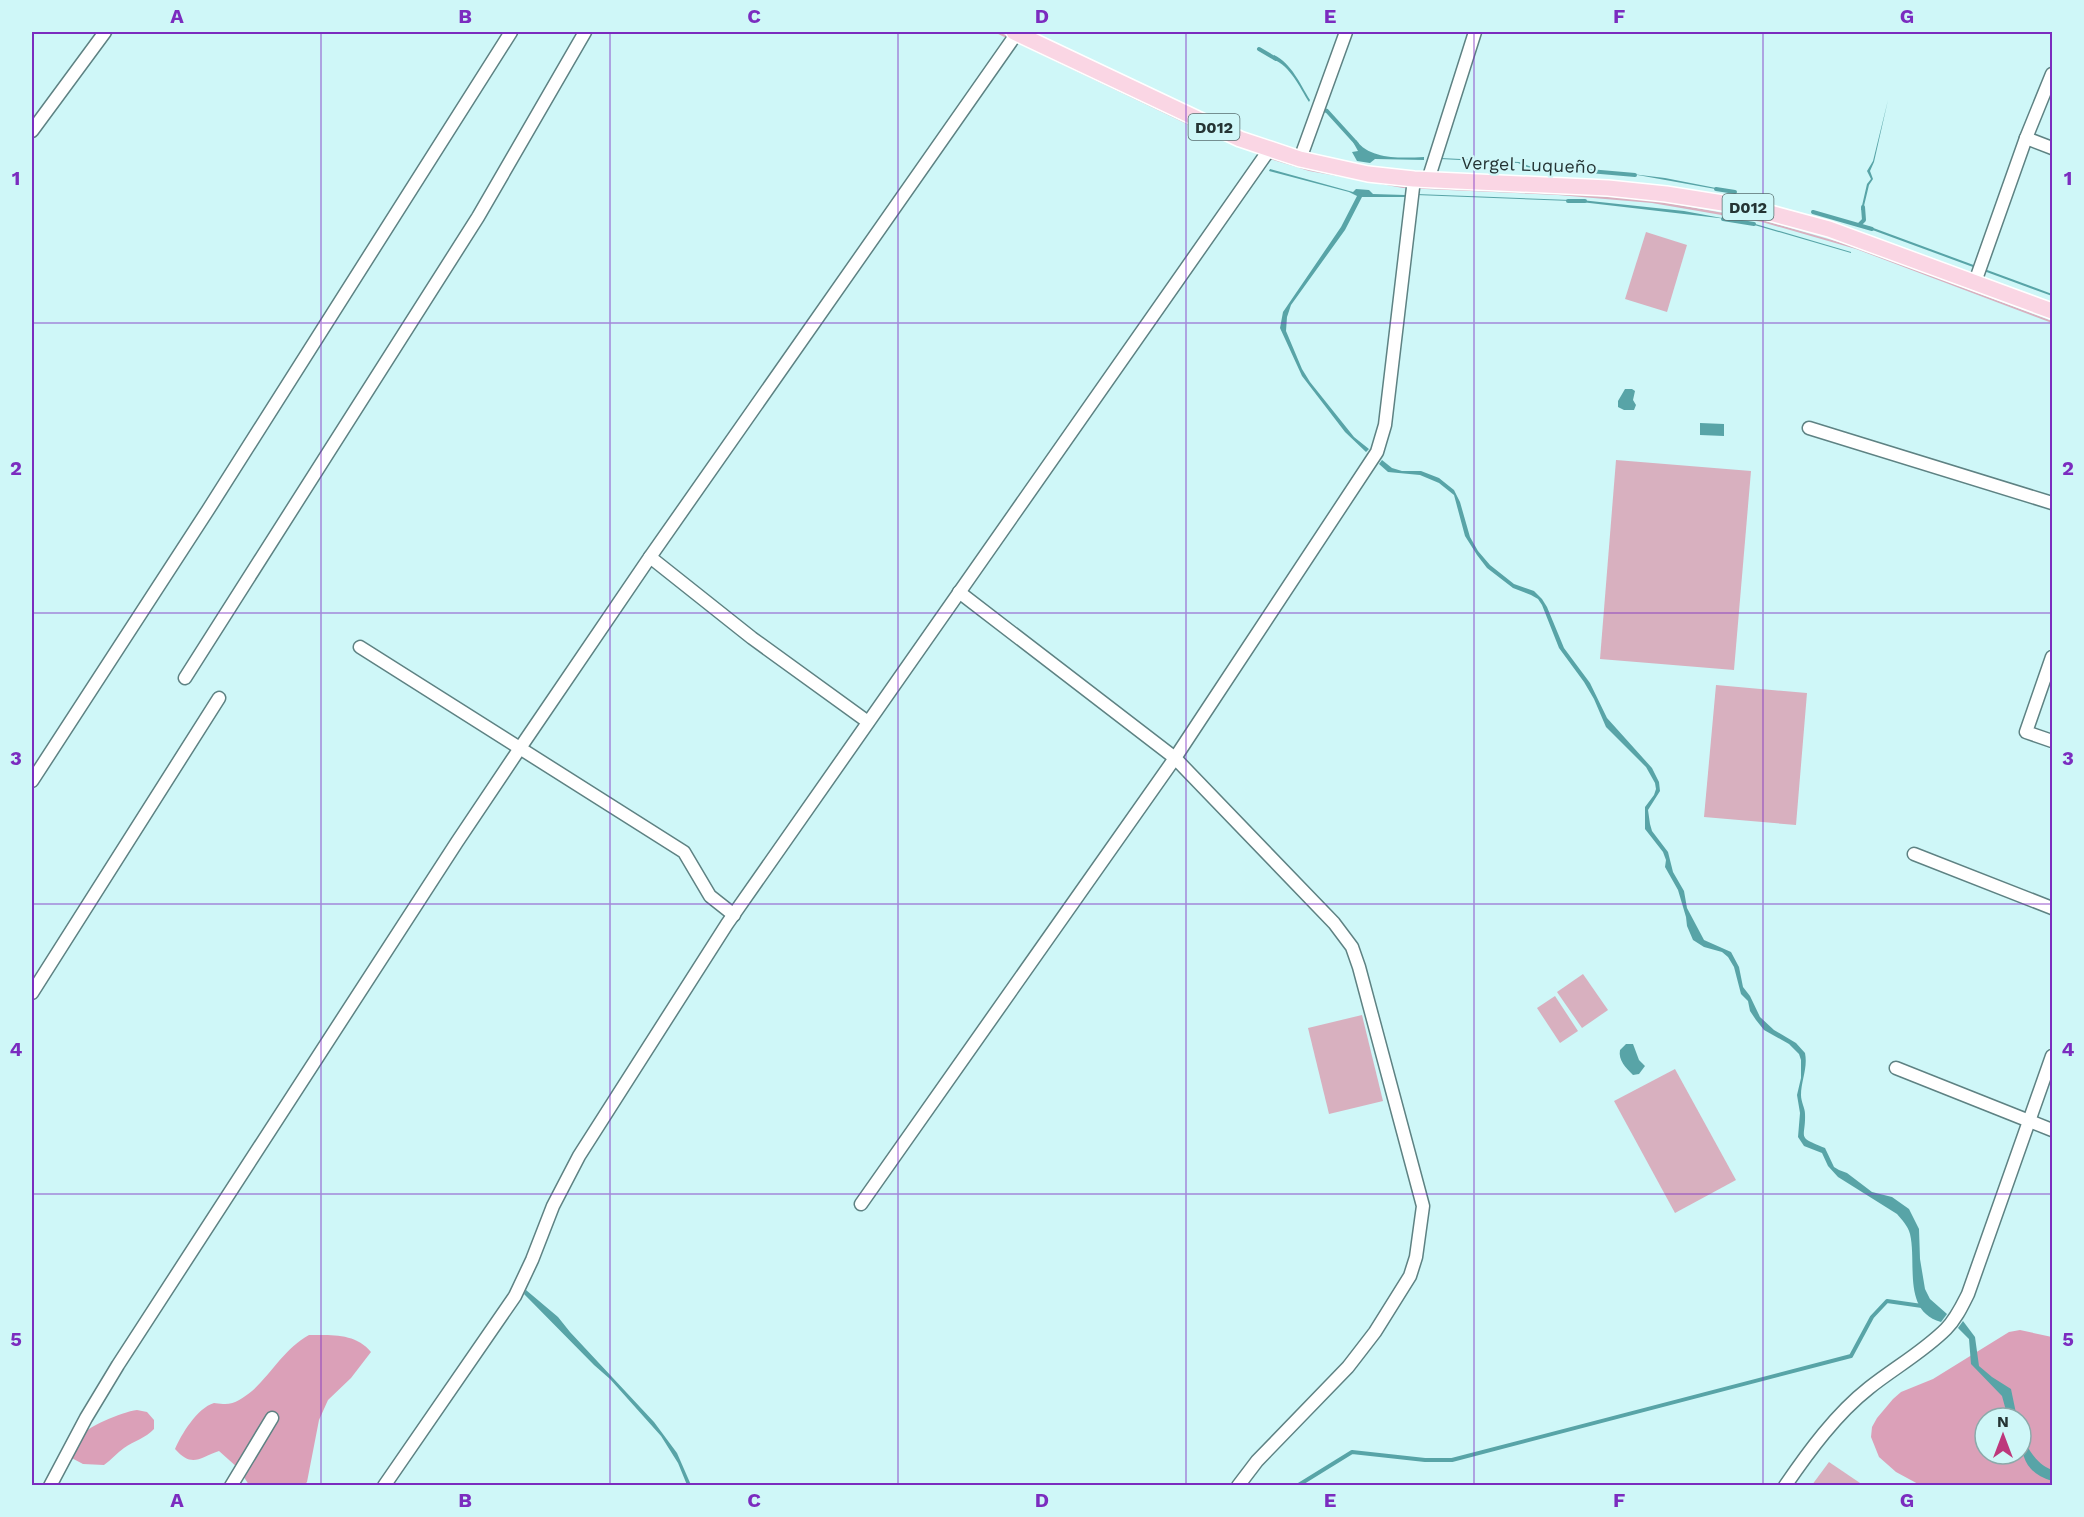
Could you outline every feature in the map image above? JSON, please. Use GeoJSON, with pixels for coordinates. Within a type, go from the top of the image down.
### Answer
{"type":"FeatureCollection","features":[{"type":"Feature","properties":{"kind":"main road","name":"Vergel Luqueño"},"geometry":{"type":"LineString","coordinates":[[1016,32],[1212,126],[1269,150],[1300,159],[1368,174],[1421,180],[1608,188],[1677,195],[1748,207],[1978,273],[2052,311]]}},
{"type":"Feature","properties":{"kind":"street"},"geometry":{"type":"LineString","coordinates":[[32,131],[105,32]]}},
{"type":"Feature","properties":{"kind":"street"},"geometry":{"type":"LineString","coordinates":[[32,781],[208,510],[512,32]]}},
{"type":"Feature","properties":{"kind":"street"},"geometry":{"type":"LineString","coordinates":[[185,678],[478,217],[585,32]]}},
{"type":"Feature","properties":{"kind":"street"},"geometry":{"type":"LineString","coordinates":[[50,1485],[118,1365],[457,842],[650,557],[1016,32]]}},
{"type":"Feature","properties":{"kind":"street"},"geometry":{"type":"LineString","coordinates":[[1300,159],[1346,32]]}},
{"type":"Feature","properties":{"kind":"street"},"geometry":{"type":"LineString","coordinates":[[861,1204],[1175,758],[1377,452],[1384,425],[1421,180],[1475,32]]}},
{"type":"Feature","properties":{"kind":"street"},"geometry":{"type":"LineString","coordinates":[[1978,273],[2026,138],[2052,74]]}},
{"type":"Feature","properties":{"kind":"street"},"geometry":{"type":"LineString","coordinates":[[2026,138],[2052,148]]}},
{"type":"Feature","properties":{"kind":"street"},"geometry":{"type":"LineString","coordinates":[[384,1485],[515,1296],[553,1206],[579,1156],[734,915],[1269,150]]}},
{"type":"Feature","properties":{"kind":"street"},"geometry":{"type":"LineString","coordinates":[[1809,428],[2052,503]]}},
{"type":"Feature","properties":{"kind":"street"},"geometry":{"type":"LineString","coordinates":[[650,557],[752,638],[868,722]]}},
{"type":"Feature","properties":{"kind":"street"},"geometry":{"type":"LineString","coordinates":[[959,592],[1175,758],[1334,923],[1352,947],[1423,1206],[1416,1257],[1410,1276],[1375,1332],[1348,1366],[1257,1461],[1238,1485]]}},
{"type":"Feature","properties":{"kind":"street"},"geometry":{"type":"LineString","coordinates":[[360,647],[684,852],[710,896],[734,915]]}},
{"type":"Feature","properties":{"kind":"street"},"geometry":{"type":"LineString","coordinates":[[2052,657],[2026,732],[2052,741]]}},
{"type":"Feature","properties":{"kind":"street"},"geometry":{"type":"LineString","coordinates":[[32,993],[219,698]]}},
{"type":"Feature","properties":{"kind":"street"},"geometry":{"type":"LineString","coordinates":[[1914,854],[2052,908]]}},
{"type":"Feature","properties":{"kind":"street"},"geometry":{"type":"LineString","coordinates":[[1785,1485],[1846,1408],[1869,1388],[1933,1341],[1958,1313],[1968,1294],[2052,1056]]}},
{"type":"Feature","properties":{"kind":"street"},"geometry":{"type":"LineString","coordinates":[[1896,1068],[2052,1130]]}},
{"type":"Feature","properties":{"kind":"street"},"geometry":{"type":"LineString","coordinates":[[231,1485],[272,1418]]}},
{"type":"Feature","properties":{"kind":"shaded area"},"geometry":{"type":"Polygon","coordinates":[[[994,32],[999,32],[1196,125],[1403,185],[1652,200],[1762,220],[1856,247],[2052,321],[2052,323],[1856,249],[1762,222],[1652,203],[1558,195],[1403,188],[1309,171],[1267,158],[1195,128],[994,32]]]}},
{"type":"Feature","properties":{"kind":"shaded area"},"geometry":{"type":"Polygon","coordinates":[[[1646,232],[1687,245],[1667,312],[1625,299],[1646,232]]]}},
{"type":"Feature","properties":{"kind":"shaded area"},"geometry":{"type":"Polygon","coordinates":[[[1616,460],[1751,471],[1734,670],[1600,659],[1616,460]]]}},
{"type":"Feature","properties":{"kind":"shaded area"},"geometry":{"type":"Polygon","coordinates":[[[1716,685],[1807,693],[1796,825],[1704,817],[1716,685]]]}},
{"type":"Feature","properties":{"kind":"shaded area"},"geometry":{"type":"Polygon","coordinates":[[[1583,974],[1608,1010],[1582,1028],[1557,992],[1583,974]]]}},
{"type":"Feature","properties":{"kind":"shaded area"},"geometry":{"type":"Polygon","coordinates":[[[1555,996],[1578,1031],[1560,1043],[1537,1008],[1555,996]]]}},
{"type":"Feature","properties":{"kind":"shaded area"},"geometry":{"type":"Polygon","coordinates":[[[1362,1015],[1383,1101],[1329,1114],[1308,1028],[1362,1015]]]}},
{"type":"Feature","properties":{"kind":"shaded area"},"geometry":{"type":"Polygon","coordinates":[[[1675,1069],[1736,1180],[1675,1213],[1614,1101],[1675,1069]]]}},
{"type":"Feature","properties":{"kind":"shaded area"},"geometry":{"type":"Polygon","coordinates":[[[2020,1330],[2052,1337],[2052,1485],[1920,1485],[1896,1472],[1879,1457],[1871,1437],[1872,1427],[1877,1418],[1901,1392],[1933,1379],[2009,1332],[2020,1330]]]}},
{"type":"Feature","properties":{"kind":"shaded area"},"geometry":{"type":"Polygon","coordinates":[[[309,1335],[351,1338],[371,1352],[351,1378],[328,1400],[319,1420],[307,1482],[304,1485],[249,1485],[238,1468],[219,1451],[191,1460],[175,1449],[185,1430],[202,1410],[214,1403],[231,1403],[245,1396],[300,1340],[309,1335]]]}},
{"type":"Feature","properties":{"kind":"shaded area"},"geometry":{"type":"Polygon","coordinates":[[[137,1410],[147,1412],[154,1420],[154,1429],[124,1448],[104,1465],[83,1464],[64,1454],[81,1434],[114,1417],[137,1410]]]}},
{"type":"Feature","properties":{"kind":"shaded area"},"geometry":{"type":"Polygon","coordinates":[[[1829,1462],[1863,1485],[1812,1485],[1829,1462]]]}},
{"type":"Feature","properties":{"kind":"water"},"geometry":{"type":"Polygon","coordinates":[[[1274,55],[1291,69],[1310,100],[1309,102],[1290,72],[1273,59],[1274,55]]]}},
{"type":"Feature","properties":{"kind":"water"},"geometry":{"type":"Polygon","coordinates":[[[1888,100],[1874,162],[1870,171],[1873,179],[1869,185],[1863,210],[1861,210],[1867,184],[1871,179],[1867,171],[1873,161],[1888,100]]]}},
{"type":"Feature","properties":{"kind":"water"},"geometry":{"type":"Polygon","coordinates":[[[1356,140],[1362,147],[1378,154],[1396,157],[1424,157],[1424,160],[1375,159],[1370,163],[1357,161],[1352,152],[1358,151],[1353,142],[1356,140]]]}},
{"type":"Feature","properties":{"kind":"water"},"geometry":{"type":"Polygon","coordinates":[[[1441,158],[1519,162],[1534,168],[1594,171],[1534,170],[1518,163],[1441,158]]]}},
{"type":"Feature","properties":{"kind":"water"},"geometry":{"type":"Polygon","coordinates":[[[1270,169],[1353,192],[1356,189],[1369,190],[1373,194],[1405,195],[1405,197],[1362,197],[1345,230],[1291,305],[1287,317],[1286,331],[1302,369],[1354,437],[1369,449],[1366,452],[1345,432],[1302,376],[1280,328],[1283,312],[1341,227],[1357,196],[1269,171],[1270,169]]]}},
{"type":"Feature","properties":{"kind":"water"},"geometry":{"type":"Polygon","coordinates":[[[1632,174],[1665,178],[1721,190],[1632,174]]]}},
{"type":"Feature","properties":{"kind":"water"},"geometry":{"type":"Polygon","coordinates":[[[1416,195],[1571,200],[1571,201],[1416,195]]]}},
{"type":"Feature","properties":{"kind":"water"},"geometry":{"type":"Polygon","coordinates":[[[1581,200],[1684,211],[1727,219],[1581,202],[1581,200]]]}},
{"type":"Feature","properties":{"kind":"water"},"geometry":{"type":"Polygon","coordinates":[[[1751,224],[1851,252],[1851,253],[1751,224]]]}},
{"type":"Feature","properties":{"kind":"water"},"geometry":{"type":"Polygon","coordinates":[[[1868,226],[2052,294],[2052,296],[1867,228],[1868,226]]]}},
{"type":"Feature","properties":{"kind":"water"},"geometry":{"type":"Polygon","coordinates":[[[1625,389],[1635,391],[1634,410],[1624,410],[1618,407],[1618,401],[1625,389]]]}},
{"type":"Feature","properties":{"kind":"water"},"geometry":{"type":"Polygon","coordinates":[[[1700,423],[1724,424],[1724,436],[1700,435],[1700,423]]]}},
{"type":"Feature","properties":{"kind":"water"},"geometry":{"type":"Polygon","coordinates":[[[1382,460],[1392,468],[1402,471],[1421,471],[1439,478],[1454,490],[1460,502],[1470,537],[1478,551],[1490,565],[1514,584],[1534,591],[1542,599],[1564,648],[1590,683],[1607,718],[1652,768],[1659,782],[1660,791],[1648,810],[1652,831],[1668,852],[1673,872],[1684,891],[1687,908],[1704,940],[1731,952],[1739,967],[1743,987],[1760,1017],[1774,1030],[1796,1043],[1805,1053],[1806,1064],[1801,1095],[1805,1112],[1804,1136],[1809,1141],[1825,1148],[1834,1167],[1847,1173],[1872,1192],[1892,1197],[1909,1209],[1919,1229],[1920,1259],[1925,1289],[1930,1299],[1947,1314],[1941,1322],[1929,1316],[1921,1308],[1916,1297],[1910,1234],[1903,1221],[1897,1214],[1838,1177],[1828,1166],[1822,1153],[1804,1146],[1798,1137],[1800,1113],[1797,1095],[1801,1078],[1799,1054],[1789,1044],[1764,1030],[1756,1020],[1750,1011],[1748,1001],[1741,994],[1734,967],[1728,957],[1722,952],[1704,947],[1693,940],[1678,890],[1665,867],[1666,860],[1663,852],[1645,829],[1645,807],[1654,795],[1655,783],[1646,767],[1606,727],[1584,682],[1559,648],[1542,605],[1538,599],[1513,588],[1487,568],[1465,536],[1454,495],[1439,483],[1420,475],[1388,472],[1379,464],[1382,460]]]}},
{"type":"Feature","properties":{"kind":"water"},"geometry":{"type":"Polygon","coordinates":[[[1626,1044],[1633,1044],[1639,1060],[1645,1066],[1639,1074],[1633,1075],[1621,1060],[1620,1050],[1626,1044]]]}},
{"type":"Feature","properties":{"kind":"water"},"geometry":{"type":"Polygon","coordinates":[[[526,1290],[558,1317],[654,1422],[677,1453],[691,1485],[687,1485],[678,1463],[661,1436],[610,1379],[524,1294],[526,1290]]]}},
{"type":"Feature","properties":{"kind":"water"},"geometry":{"type":"Polygon","coordinates":[[[1963,1321],[1975,1337],[1979,1366],[2011,1389],[2015,1406],[2005,1406],[2002,1396],[1971,1364],[1969,1339],[1958,1328],[1963,1321]]]}},
{"type":"Feature","properties":{"kind":"water"},"geometry":{"type":"Polygon","coordinates":[[[2033,1455],[2052,1470],[2052,1481],[2044,1478],[2029,1466],[2033,1466],[2033,1455]]]}},
{"type":"Feature","properties":{"kind":"waterway"},"geometry":{"type":"LineString","coordinates":[[1259,49],[1276,59]]}},
{"type":"Feature","properties":{"kind":"waterway"},"geometry":{"type":"LineString","coordinates":[[1324,110],[1357,144]]}},
{"type":"Feature","properties":{"kind":"waterway"},"geometry":{"type":"LineString","coordinates":[[1589,171],[1635,175]]}},
{"type":"Feature","properties":{"kind":"waterway"},"geometry":{"type":"LineString","coordinates":[[1716,189],[1735,192]]}},
{"type":"Feature","properties":{"kind":"waterway"},"geometry":{"type":"LineString","coordinates":[[1568,201],[1585,201]]}},
{"type":"Feature","properties":{"kind":"waterway"},"geometry":{"type":"LineString","coordinates":[[1859,225],[1864,220],[1863,207]]}},
{"type":"Feature","properties":{"kind":"waterway"},"geometry":{"type":"LineString","coordinates":[[1813,212],[1872,229]]}},
{"type":"Feature","properties":{"kind":"waterway"},"geometry":{"type":"LineString","coordinates":[[1723,219],[1754,224]]}},
{"type":"Feature","properties":{"kind":"waterway"},"geometry":{"type":"LineString","coordinates":[[1297,1486],[1352,1452],[1425,1460],[1452,1460],[1851,1356],[1872,1317],[1887,1301],[1922,1306]]}}]}
